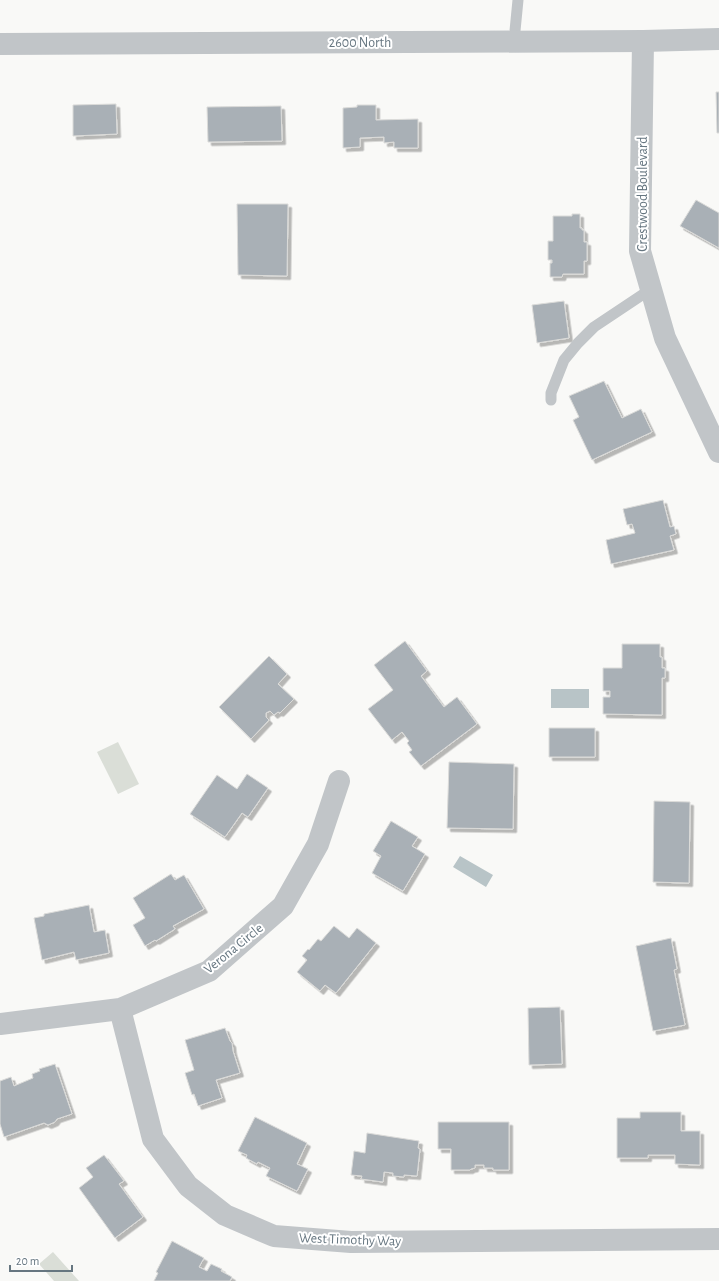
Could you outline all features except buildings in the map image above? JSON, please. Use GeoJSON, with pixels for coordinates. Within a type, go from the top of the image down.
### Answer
{"type":"FeatureCollection","features":[{"type":"Feature","properties":{"kind":"street","name":"2600 North"},"geometry":{"type":"LineString","coordinates":[[0,44],[643,41],[719,39]]}},
{"type":"Feature","properties":{"kind":"street","name":"Crestwood Boulevard"},"geometry":{"type":"LineString","coordinates":[[643,41],[640,250],[665,338],[719,452]]}},
{"type":"Feature","properties":{"kind":"street","name":"Verona Circle"},"geometry":{"type":"LineString","coordinates":[[0,1024],[120,1009],[209,971],[283,906],[318,844],[339,781]]}},
{"type":"Feature","properties":{"kind":"street","name":"West Timothy Way"},"geometry":{"type":"LineString","coordinates":[[120,1009],[153,1139],[188,1186],[225,1215],[274,1236],[351,1242],[719,1238]]}},
{"type":"Feature","properties":{"kind":"lane"},"geometry":{"type":"LineString","coordinates":[[514,41],[518,0]]}},
{"type":"Feature","properties":{"kind":"lane"},"geometry":{"type":"LineString","coordinates":[[551,400],[551,393],[564,360],[578,343],[594,326],[650,289]]}},
{"type":"Feature","properties":{"kind":"shaded area"},"geometry":{"type":"Polygon","coordinates":[[[551,689],[589,689],[589,708],[551,708],[551,689]]]}},
{"type":"Feature","properties":{"kind":"shaded area"},"geometry":{"type":"Polygon","coordinates":[[[118,742],[139,784],[118,794],[97,752],[118,742]]]}},
{"type":"Feature","properties":{"kind":"shaded area"},"geometry":{"type":"Polygon","coordinates":[[[460,856],[493,875],[486,887],[453,867],[460,856]]]}},
{"type":"Feature","properties":{"kind":"shaded area"},"geometry":{"type":"Polygon","coordinates":[[[53,1252],[79,1281],[54,1281],[39,1264],[53,1252]]]}}]}
